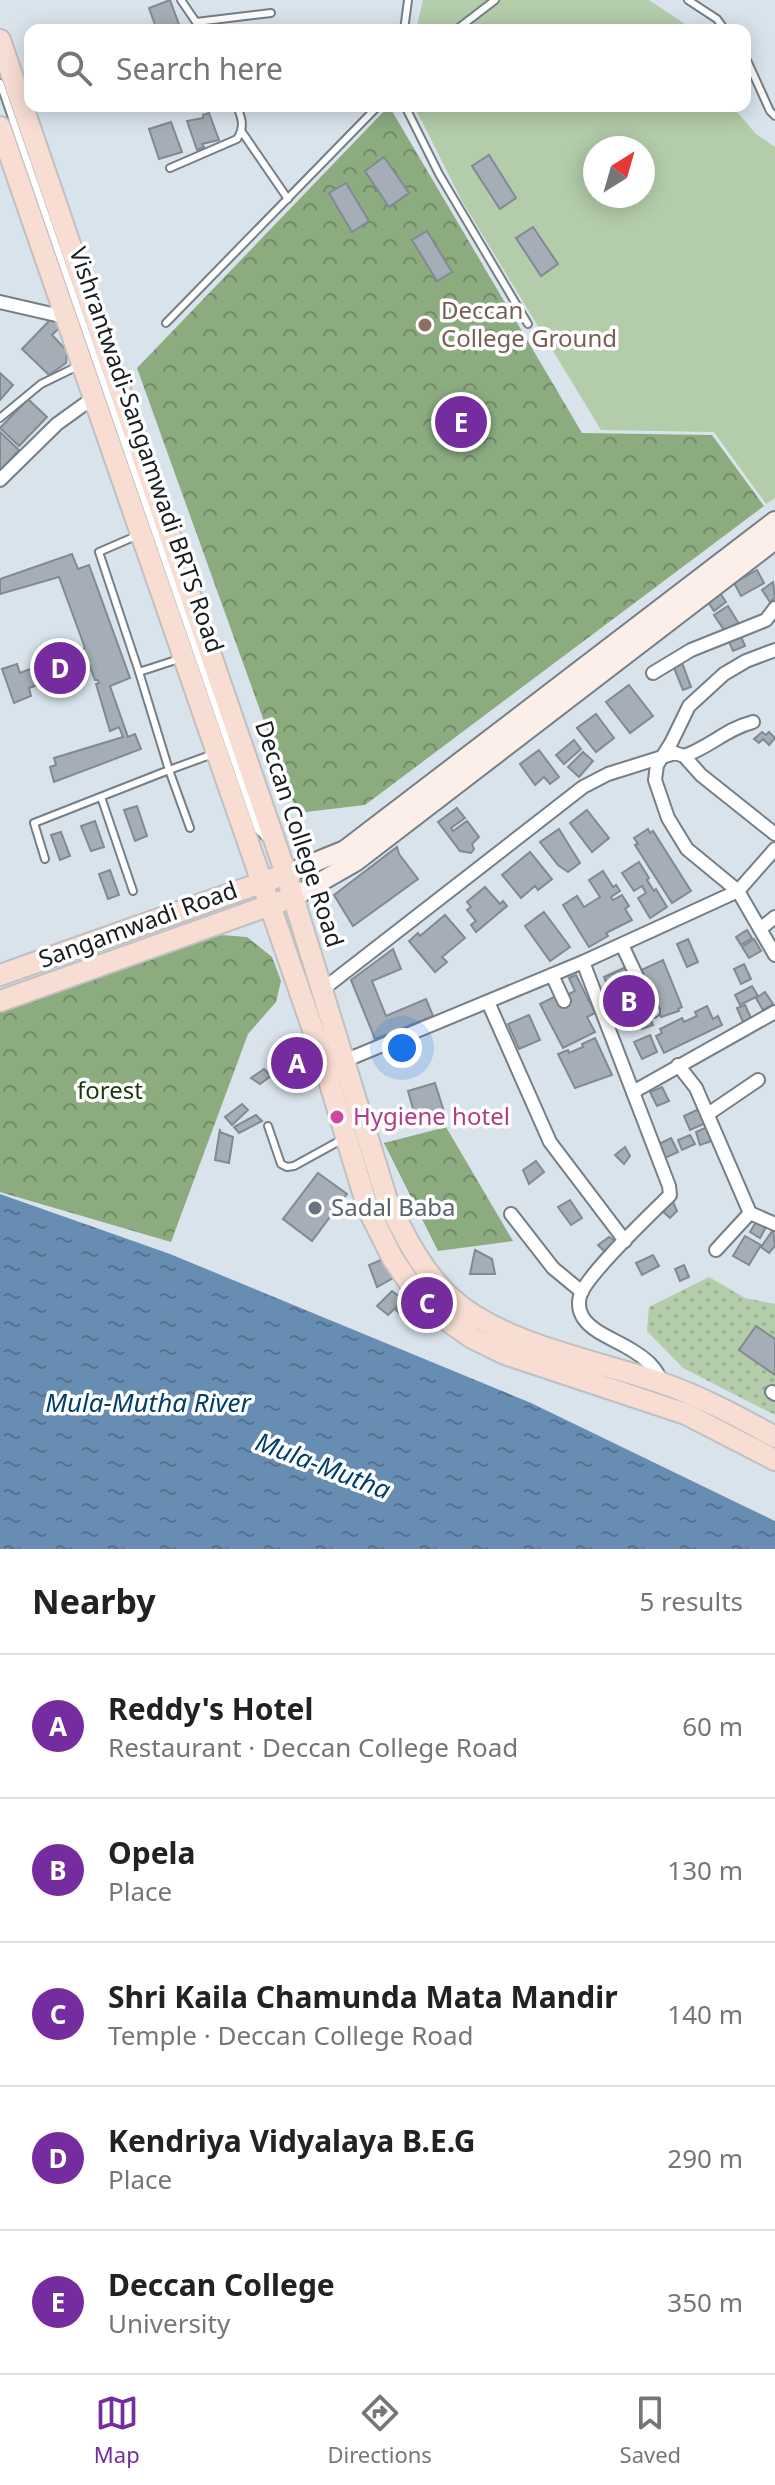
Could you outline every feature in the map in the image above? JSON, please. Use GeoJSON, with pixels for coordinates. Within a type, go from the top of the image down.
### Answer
{"type":"FeatureCollection","features":[{"type":"Feature","properties":{"kind":"main road","name":"Deccan College Road"},"geometry":{"type":"LineString","coordinates":[[0,40],[24,110]]}},
{"type":"Feature","properties":{"kind":"main road","name":"Deccan College Road"},"geometry":{"type":"LineString","coordinates":[[25,112],[294,897],[387,1200],[411,1248],[429,1275],[452,1299],[483,1321],[658,1392],[710,1426],[775,1460]]}},
{"type":"Feature","properties":{"kind":"main road","name":"Deccan College Road"},"geometry":{"type":"LineString","coordinates":[[0,127],[318,1044],[368,1209],[393,1259],[413,1288],[438,1314],[472,1338],[505,1354],[658,1392],[695,1396],[775,1437]]}},
{"type":"Feature","properties":{"kind":"main road","name":"Sangamwadi Road"},"geometry":{"type":"LineString","coordinates":[[0,975],[286,874]]}},
{"type":"Feature","properties":{"kind":"main road","name":"Sangamwadi Road"},"geometry":{"type":"LineString","coordinates":[[0,1001],[294,897]]}},
{"type":"Feature","properties":{"kind":"street"},"geometry":{"type":"LineString","coordinates":[[0,302],[65,317]]}},
{"type":"Feature","properties":{"kind":"street"},"geometry":{"type":"LineString","coordinates":[[0,480],[57,424],[93,398]]}},
{"type":"Feature","properties":{"kind":"street"},"geometry":{"type":"LineString","coordinates":[[286,874],[345,850],[775,521]]}},
{"type":"Feature","properties":{"kind":"street"},"geometry":{"type":"LineString","coordinates":[[294,897],[355,862],[775,540]]}},
{"type":"Feature","properties":{"kind":"street"},"geometry":{"type":"LineString","coordinates":[[653,673],[691,650],[766,620],[775,608]]}},
{"type":"Feature","properties":{"kind":"street"},"geometry":{"type":"LineString","coordinates":[[775,650],[746,661],[707,688],[689,706],[657,765],[655,780],[668,818],[687,849],[738,891],[775,955]]}},
{"type":"Feature","properties":{"kind":"street"},"geometry":{"type":"LineString","coordinates":[[684,756],[710,745],[734,727],[753,722]]}},
{"type":"Feature","properties":{"kind":"street"},"geometry":{"type":"LineString","coordinates":[[322,990],[583,787],[608,774],[662,756],[675,753],[684,756],[701,775],[775,834]]}},
{"type":"Feature","properties":{"kind":"street"},"geometry":{"type":"LineString","coordinates":[[344,1061],[583,962],[738,891],[775,849]]}},
{"type":"Feature","properties":{"kind":"street"},"geometry":{"type":"LineString","coordinates":[[760,929],[775,917]]}},
{"type":"Feature","properties":{"kind":"street"},"geometry":{"type":"LineString","coordinates":[[622,945],[653,1011]]}},
{"type":"Feature","properties":{"kind":"street"},"geometry":{"type":"LineString","coordinates":[[583,962],[670,1195],[625,1241],[582,1292],[579,1309],[585,1321],[646,1358],[658,1372],[658,1392]]}},
{"type":"Feature","properties":{"kind":"street"},"geometry":{"type":"LineString","coordinates":[[552,975],[564,1001]]}},
{"type":"Feature","properties":{"kind":"street"},"geometry":{"type":"LineString","coordinates":[[488,1002],[550,1142],[625,1241]]}},
{"type":"Feature","properties":{"kind":"street"},"geometry":{"type":"LineString","coordinates":[[633,1092],[775,1012]]}},
{"type":"Feature","properties":{"kind":"street"},"geometry":{"type":"LineString","coordinates":[[678,1065],[696,1088],[750,1213],[775,1224]]}},
{"type":"Feature","properties":{"kind":"street"},"geometry":{"type":"LineString","coordinates":[[708,1114],[758,1080]]}},
{"type":"Feature","properties":{"kind":"street"},"geometry":{"type":"LineString","coordinates":[[716,1250],[750,1213]]}},
{"type":"Feature","properties":{"kind":"street"},"geometry":{"type":"LineString","coordinates":[[511,1214],[553,1268],[582,1292]]}},
{"type":"Feature","properties":{"kind":"lane"},"geometry":{"type":"LineString","coordinates":[[181,0],[196,22],[271,13]]}},
{"type":"Feature","properties":{"kind":"lane"},"geometry":{"type":"LineString","coordinates":[[405,24],[408,0]]}},
{"type":"Feature","properties":{"kind":"lane"},"geometry":{"type":"LineString","coordinates":[[464,24],[495,0]]}},
{"type":"Feature","properties":{"kind":"lane"},"geometry":{"type":"LineString","coordinates":[[688,0],[721,24]]}},
{"type":"Feature","properties":{"kind":"lane"},"geometry":{"type":"LineString","coordinates":[[751,69],[775,116]]}},
{"type":"Feature","properties":{"kind":"lane","name":"Vishrantwadi-Sangamwadi BRTS Road"},"geometry":{"type":"LineString","coordinates":[[0,83],[258,830]]}},
{"type":"Feature","properties":{"kind":"lane"},"geometry":{"type":"LineString","coordinates":[[239,112],[242,132],[288,199]]}},
{"type":"Feature","properties":{"kind":"lane"},"geometry":{"type":"LineString","coordinates":[[166,323],[372,112]]}},
{"type":"Feature","properties":{"kind":"lane"},"geometry":{"type":"LineString","coordinates":[[408,112],[439,174],[528,324]]}},
{"type":"Feature","properties":{"kind":"lane"},"geometry":{"type":"LineString","coordinates":[[170,168],[237,139],[242,132]]}},
{"type":"Feature","properties":{"kind":"lane"},"geometry":{"type":"LineString","coordinates":[[0,418],[41,384],[82,364]]}},
{"type":"Feature","properties":{"kind":"lane"},"geometry":{"type":"LineString","coordinates":[[140,535],[99,552],[190,828]]}},
{"type":"Feature","properties":{"kind":"lane"},"geometry":{"type":"LineString","coordinates":[[139,672],[183,657]]}},
{"type":"Feature","properties":{"kind":"lane"},"geometry":{"type":"LineString","coordinates":[[45,859],[34,823],[216,753]]}},
{"type":"Feature","properties":{"kind":"lane"},"geometry":{"type":"LineString","coordinates":[[101,797],[133,891]]}},
{"type":"Feature","properties":{"kind":"lane"},"geometry":{"type":"LineString","coordinates":[[258,830],[279,852]]}},
{"type":"Feature","properties":{"kind":"lane"},"geometry":{"type":"LineString","coordinates":[[252,855],[258,830]]}},
{"type":"Feature","properties":{"kind":"lane"},"geometry":{"type":"LineString","coordinates":[[268,1126],[281,1164],[287,1167],[346,1137]]}},
{"type":"Feature","properties":{"kind":"green space"},"geometry":{"type":"Polygon","coordinates":[[[423,0],[649,0],[685,24],[417,24],[423,0]]]}},
{"type":"Feature","properties":{"kind":"green space"},"geometry":{"type":"Polygon","coordinates":[[[383,112],[393,112],[582,433],[712,435],[764,506],[365,805],[297,813],[137,368],[383,112]]]}},
{"type":"Feature","properties":{"kind":"green space"},"geometry":{"type":"Polygon","coordinates":[[[417,112],[737,112],[756,134],[775,147],[775,498],[766,504],[714,432],[601,430],[462,201],[417,112]]]}},
{"type":"Feature","properties":{"kind":"green space","name":"forest"},"geometry":{"type":"Polygon","coordinates":[[[221,935],[247,937],[272,957],[281,981],[276,1002],[248,1034],[171,1242],[0,1192],[0,1010],[221,935]]]}},
{"type":"Feature","properties":{"kind":"green space"},"geometry":{"type":"Polygon","coordinates":[[[446,1127],[513,1241],[438,1251],[384,1143],[446,1127]]]}},
{"type":"Feature","properties":{"kind":"green space"},"geometry":{"type":"Polygon","coordinates":[[[709,1277],[745,1298],[775,1304],[775,1415],[683,1368],[647,1331],[649,1307],[709,1277]]]}},
{"type":"Feature","properties":{"kind":"water","name":"Mula-Mutha River"},"geometry":{"type":"Polygon","coordinates":[[[0,1194],[170,1254],[531,1403],[775,1521],[775,1549],[0,1549],[0,1194]]]}},
{"type":"Feature","properties":{"kind":"building"},"geometry":{"type":"Polygon","coordinates":[[[170,0],[179,24],[155,24],[149,8],[170,0]]]}},
{"type":"Feature","properties":{"kind":"building"},"geometry":{"type":"Polygon","coordinates":[[[209,113],[219,140],[202,144],[204,147],[197,150],[187,121],[203,118],[209,113]]]}},
{"type":"Feature","properties":{"kind":"building"},"geometry":{"type":"Polygon","coordinates":[[[171,122],[182,152],[159,159],[149,129],[171,122]]]}},
{"type":"Feature","properties":{"kind":"building"},"geometry":{"type":"Polygon","coordinates":[[[489,155],[516,198],[500,209],[472,166],[489,155]]]}},
{"type":"Feature","properties":{"kind":"building"},"geometry":{"type":"Polygon","coordinates":[[[384,157],[409,193],[389,207],[365,171],[384,157]]]}},
{"type":"Feature","properties":{"kind":"building"},"geometry":{"type":"Polygon","coordinates":[[[346,183],[369,221],[352,232],[329,193],[346,183]]]}},
{"type":"Feature","properties":{"kind":"building"},"geometry":{"type":"Polygon","coordinates":[[[533,227],[558,264],[541,276],[516,238],[533,227]]]}},
{"type":"Feature","properties":{"kind":"building"},"geometry":{"type":"Polygon","coordinates":[[[427,231],[452,272],[437,281],[412,240],[427,231]]]}},
{"type":"Feature","properties":{"kind":"building"},"geometry":{"type":"Polygon","coordinates":[[[52,318],[61,326],[52,335],[67,351],[66,363],[49,375],[22,349],[52,318]]]}},
{"type":"Feature","properties":{"kind":"building"},"geometry":{"type":"Polygon","coordinates":[[[0,373],[13,385],[0,400],[0,373]]]}},
{"type":"Feature","properties":{"kind":"building"},"geometry":{"type":"Polygon","coordinates":[[[28,399],[47,417],[19,446],[0,428],[28,399]]]}},
{"type":"Feature","properties":{"kind":"building"},"geometry":{"type":"Polygon","coordinates":[[[0,432],[19,450],[0,471],[0,432]]]}},
{"type":"Feature","properties":{"kind":"building"},"geometry":{"type":"Polygon","coordinates":[[[72,554],[78,569],[89,565],[130,678],[110,686],[128,737],[135,734],[141,749],[54,782],[50,767],[56,765],[54,758],[123,737],[119,727],[110,731],[96,684],[99,683],[90,667],[29,688],[31,696],[14,703],[2,669],[17,664],[20,673],[85,648],[59,577],[0,594],[0,579],[72,554]]]}},
{"type":"Feature","properties":{"kind":"building"},"geometry":{"type":"Polygon","coordinates":[[[757,570],[764,583],[741,596],[734,583],[757,570]]]}},
{"type":"Feature","properties":{"kind":"building"},"geometry":{"type":"Polygon","coordinates":[[[773,582],[775,598],[770,602],[762,590],[773,582]]]}},
{"type":"Feature","properties":{"kind":"building"},"geometry":{"type":"Polygon","coordinates":[[[720,593],[726,602],[714,611],[708,602],[720,593]]]}},
{"type":"Feature","properties":{"kind":"building"},"geometry":{"type":"Polygon","coordinates":[[[728,606],[739,624],[726,633],[714,615],[728,606]]]}},
{"type":"Feature","properties":{"kind":"building"},"geometry":{"type":"Polygon","coordinates":[[[740,634],[745,646],[733,651],[728,639],[740,634]]]}},
{"type":"Feature","properties":{"kind":"building"},"geometry":{"type":"Polygon","coordinates":[[[681,660],[691,687],[683,690],[672,663],[681,660]]]}},
{"type":"Feature","properties":{"kind":"building"},"geometry":{"type":"Polygon","coordinates":[[[629,685],[653,716],[630,733],[606,702],[629,685]]]}},
{"type":"Feature","properties":{"kind":"building"},"geometry":{"type":"Polygon","coordinates":[[[596,714],[614,738],[596,752],[577,728],[596,714]]]}},
{"type":"Feature","properties":{"kind":"building"},"geometry":{"type":"Polygon","coordinates":[[[762,732],[766,735],[769,732],[775,738],[769,745],[763,739],[759,743],[754,739],[762,732]]]}},
{"type":"Feature","properties":{"kind":"building"},"geometry":{"type":"Polygon","coordinates":[[[574,740],[581,749],[564,764],[556,755],[574,740]]]}},
{"type":"Feature","properties":{"kind":"building"},"geometry":{"type":"Polygon","coordinates":[[[539,750],[559,777],[550,784],[544,777],[535,785],[520,764],[539,750]]]}},
{"type":"Feature","properties":{"kind":"building"},"geometry":{"type":"Polygon","coordinates":[[[583,752],[593,761],[579,777],[568,767],[583,752]]]}},
{"type":"Feature","properties":{"kind":"building"},"geometry":{"type":"Polygon","coordinates":[[[137,806],[147,836],[135,841],[124,810],[137,806]]]}},
{"type":"Feature","properties":{"kind":"building"},"geometry":{"type":"Polygon","coordinates":[[[457,808],[465,818],[451,828],[453,831],[467,821],[479,837],[472,844],[474,849],[471,853],[460,851],[438,822],[457,808]]]}},
{"type":"Feature","properties":{"kind":"building"},"geometry":{"type":"Polygon","coordinates":[[[587,810],[609,838],[592,852],[570,823],[587,810]]]}},
{"type":"Feature","properties":{"kind":"building"},"geometry":{"type":"Polygon","coordinates":[[[95,821],[104,847],[91,851],[81,826],[95,821]]]}},
{"type":"Feature","properties":{"kind":"building"},"geometry":{"type":"Polygon","coordinates":[[[559,829],[580,863],[568,872],[558,865],[540,842],[559,829]]]}},
{"type":"Feature","properties":{"kind":"building"},"geometry":{"type":"Polygon","coordinates":[[[648,829],[650,833],[653,831],[691,891],[672,903],[635,845],[638,844],[634,838],[648,829]]]}},
{"type":"Feature","properties":{"kind":"building"},"geometry":{"type":"Polygon","coordinates":[[[61,832],[70,856],[60,860],[51,835],[61,832]]]}},
{"type":"Feature","properties":{"kind":"building"},"geometry":{"type":"Polygon","coordinates":[[[397,847],[418,879],[353,926],[334,895],[397,847]]]}},
{"type":"Feature","properties":{"kind":"building"},"geometry":{"type":"Polygon","coordinates":[[[530,852],[552,879],[538,890],[535,886],[521,898],[502,875],[530,852]]]}},
{"type":"Feature","properties":{"kind":"building"},"geometry":{"type":"Polygon","coordinates":[[[639,862],[649,878],[647,880],[667,907],[650,918],[638,898],[646,893],[642,886],[634,891],[622,873],[639,862]]]}},
{"type":"Feature","properties":{"kind":"building"},"geometry":{"type":"Polygon","coordinates":[[[110,870],[119,895],[108,899],[99,874],[110,870]]]}},
{"type":"Feature","properties":{"kind":"building"},"geometry":{"type":"Polygon","coordinates":[[[603,871],[613,887],[616,885],[620,891],[611,897],[613,900],[622,895],[629,906],[625,909],[632,920],[606,933],[608,936],[589,947],[563,905],[577,896],[584,907],[600,897],[589,880],[603,871]]]}},
{"type":"Feature","properties":{"kind":"building"},"geometry":{"type":"Polygon","coordinates":[[[485,887],[500,904],[503,901],[507,906],[476,932],[471,925],[476,921],[467,910],[471,907],[467,902],[485,887]]]}},
{"type":"Feature","properties":{"kind":"building"},"geometry":{"type":"Polygon","coordinates":[[[544,912],[570,947],[550,961],[525,926],[544,912]]]}},
{"type":"Feature","properties":{"kind":"building"},"geometry":{"type":"Polygon","coordinates":[[[445,915],[465,938],[442,957],[447,962],[435,972],[409,941],[445,915]]]}},
{"type":"Feature","properties":{"kind":"building"},"geometry":{"type":"Polygon","coordinates":[[[747,930],[752,938],[741,945],[736,937],[747,930]]]}},
{"type":"Feature","properties":{"kind":"building"},"geometry":{"type":"Polygon","coordinates":[[[688,939],[698,962],[687,967],[677,944],[688,939]]]}},
{"type":"Feature","properties":{"kind":"building"},"geometry":{"type":"Polygon","coordinates":[[[754,939],[761,951],[749,958],[742,947],[754,939]]]}},
{"type":"Feature","properties":{"kind":"building"},"geometry":{"type":"Polygon","coordinates":[[[393,949],[401,969],[372,981],[386,1016],[426,999],[433,1016],[375,1039],[351,980],[393,949]]]}},
{"type":"Feature","properties":{"kind":"building"},"geometry":{"type":"Polygon","coordinates":[[[663,960],[682,1007],[661,1017],[639,971],[663,960]]]}},
{"type":"Feature","properties":{"kind":"building"},"geometry":{"type":"Polygon","coordinates":[[[744,964],[751,979],[741,984],[734,969],[744,964]]]}},
{"type":"Feature","properties":{"kind":"building"},"geometry":{"type":"Polygon","coordinates":[[[628,966],[653,1025],[642,1029],[641,1025],[627,1030],[604,977],[628,966]]]}},
{"type":"Feature","properties":{"kind":"building"},"geometry":{"type":"Polygon","coordinates":[[[576,975],[595,1013],[587,1017],[595,1032],[563,1048],[540,1004],[556,996],[561,1007],[569,1003],[565,996],[575,991],[569,978],[576,975]]]}},
{"type":"Feature","properties":{"kind":"building"},"geometry":{"type":"Polygon","coordinates":[[[752,986],[758,996],[740,1005],[735,995],[752,986]]]}},
{"type":"Feature","properties":{"kind":"building"},"geometry":{"type":"Polygon","coordinates":[[[765,992],[773,1004],[763,1010],[756,998],[765,992]]]}},
{"type":"Feature","properties":{"kind":"building"},"geometry":{"type":"Polygon","coordinates":[[[745,1005],[751,1018],[743,1022],[737,1008],[745,1005]]]}},
{"type":"Feature","properties":{"kind":"building"},"geometry":{"type":"Polygon","coordinates":[[[707,1006],[713,1019],[718,1016],[722,1025],[664,1053],[656,1036],[662,1033],[660,1029],[682,1018],[684,1022],[697,1016],[695,1012],[707,1006]]]}},
{"type":"Feature","properties":{"kind":"building"},"geometry":{"type":"Polygon","coordinates":[[[529,1015],[540,1040],[519,1049],[508,1024],[529,1015]]]}},
{"type":"Feature","properties":{"kind":"building"},"geometry":{"type":"Polygon","coordinates":[[[650,1035],[657,1052],[642,1059],[634,1042],[650,1035]]]}},
{"type":"Feature","properties":{"kind":"building"},"geometry":{"type":"Polygon","coordinates":[[[595,1038],[612,1075],[575,1088],[558,1054],[583,1047],[582,1044],[595,1038]]]}},
{"type":"Feature","properties":{"kind":"building"},"geometry":{"type":"Polygon","coordinates":[[[301,1039],[315,1069],[295,1079],[276,1055],[301,1039]]]}},
{"type":"Feature","properties":{"kind":"building"},"geometry":{"type":"Polygon","coordinates":[[[264,1069],[271,1076],[260,1084],[251,1078],[264,1069]]]}},
{"type":"Feature","properties":{"kind":"building"},"geometry":{"type":"Polygon","coordinates":[[[435,1083],[446,1118],[418,1126],[408,1091],[435,1083]]]}},
{"type":"Feature","properties":{"kind":"building"},"geometry":{"type":"Polygon","coordinates":[[[662,1087],[669,1101],[657,1106],[650,1092],[662,1087]]]}},
{"type":"Feature","properties":{"kind":"building"},"geometry":{"type":"Polygon","coordinates":[[[242,1104],[248,1110],[232,1125],[225,1117],[242,1104]]]}},
{"type":"Feature","properties":{"kind":"building"},"geometry":{"type":"Polygon","coordinates":[[[701,1108],[708,1122],[690,1130],[684,1116],[701,1108]]]}},
{"type":"Feature","properties":{"kind":"building"},"geometry":{"type":"Polygon","coordinates":[[[256,1115],[262,1121],[239,1133],[234,1127],[256,1115]]]}},
{"type":"Feature","properties":{"kind":"building"},"geometry":{"type":"Polygon","coordinates":[[[709,1126],[715,1140],[700,1145],[696,1132],[709,1126]]]}},
{"type":"Feature","properties":{"kind":"building"},"geometry":{"type":"Polygon","coordinates":[[[220,1129],[220,1132],[233,1137],[229,1163],[215,1160],[220,1129]]]}},
{"type":"Feature","properties":{"kind":"building"},"geometry":{"type":"Polygon","coordinates":[[[690,1135],[695,1144],[682,1150],[678,1140],[690,1135]]]}},
{"type":"Feature","properties":{"kind":"building"},"geometry":{"type":"Polygon","coordinates":[[[671,1138],[678,1152],[665,1158],[659,1144],[671,1138]]]}},
{"type":"Feature","properties":{"kind":"building"},"geometry":{"type":"Polygon","coordinates":[[[625,1147],[630,1156],[624,1164],[615,1155],[625,1147]]]}},
{"type":"Feature","properties":{"kind":"building"},"geometry":{"type":"Polygon","coordinates":[[[536,1161],[544,1172],[529,1184],[523,1170],[536,1161]]]}},
{"type":"Feature","properties":{"kind":"building"},"geometry":{"type":"Polygon","coordinates":[[[318,1173],[347,1194],[312,1241],[283,1219],[318,1173]]]}},
{"type":"Feature","properties":{"kind":"building"},"geometry":{"type":"Polygon","coordinates":[[[570,1200],[582,1218],[571,1225],[558,1207],[570,1200]]]}},
{"type":"Feature","properties":{"kind":"building"},"geometry":{"type":"Polygon","coordinates":[[[673,1202],[677,1211],[670,1218],[661,1210],[673,1202]]]}},
{"type":"Feature","properties":{"kind":"building"},"geometry":{"type":"Polygon","coordinates":[[[756,1222],[766,1227],[760,1238],[750,1232],[756,1222]]]}},
{"type":"Feature","properties":{"kind":"building"},"geometry":{"type":"Polygon","coordinates":[[[773,1230],[775,1246],[769,1253],[761,1247],[773,1230]]]}},
{"type":"Feature","properties":{"kind":"building"},"geometry":{"type":"Polygon","coordinates":[[[745,1236],[761,1245],[749,1265],[733,1256],[745,1236]]]}},
{"type":"Feature","properties":{"kind":"building"},"geometry":{"type":"Polygon","coordinates":[[[609,1237],[619,1243],[606,1253],[598,1245],[609,1237]]]}},
{"type":"Feature","properties":{"kind":"building"},"geometry":{"type":"Polygon","coordinates":[[[475,1250],[492,1259],[495,1274],[470,1274],[475,1250]]]}},
{"type":"Feature","properties":{"kind":"building"},"geometry":{"type":"Polygon","coordinates":[[[653,1255],[659,1266],[642,1275],[636,1263],[653,1255]]]}},
{"type":"Feature","properties":{"kind":"building"},"geometry":{"type":"Polygon","coordinates":[[[381,1260],[395,1277],[377,1287],[369,1265],[381,1260]]]}},
{"type":"Feature","properties":{"kind":"building"},"geometry":{"type":"Polygon","coordinates":[[[684,1265],[689,1277],[680,1281],[675,1269],[684,1265]]]}},
{"type":"Feature","properties":{"kind":"building"},"geometry":{"type":"Polygon","coordinates":[[[392,1291],[404,1300],[388,1315],[377,1306],[392,1291]]]}},
{"type":"Feature","properties":{"kind":"building"},"geometry":{"type":"Polygon","coordinates":[[[406,1303],[420,1313],[409,1323],[396,1310],[406,1303]]]}},
{"type":"Feature","properties":{"kind":"building"},"geometry":{"type":"Polygon","coordinates":[[[756,1326],[775,1339],[775,1375],[739,1350],[756,1326]]]}},
{"type":"Feature","properties":{"kind":"place","name":"Deccan College Ground"},"geometry":{"type":"Point","coordinates":[425,325]}},
{"type":"Feature","properties":{"kind":"place","name":"Deccan College"},"geometry":{"type":"Point","coordinates":[461,422]}},
{"type":"Feature","properties":{"kind":"place","name":"Kendriya Vidyalaya B.E.G"},"geometry":{"type":"Point","coordinates":[60,668]}},
{"type":"Feature","properties":{"kind":"place","name":"Opela"},"geometry":{"type":"Point","coordinates":[629,1001]}},
{"type":"Feature","properties":{"kind":"place","name":"Reddy's Hotel"},"geometry":{"type":"Point","coordinates":[297,1063]}},
{"type":"Feature","properties":{"kind":"place","name":"Hygiene hotel"},"geometry":{"type":"Point","coordinates":[337,1117]}},
{"type":"Feature","properties":{"kind":"place","name":"Sadal Baba"},"geometry":{"type":"Point","coordinates":[315,1208]}},
{"type":"Feature","properties":{"kind":"place","name":"Shri Kaila Chamunda Mata Mandir"},"geometry":{"type":"Point","coordinates":[427,1303]}},
{"type":"Feature","properties":{"kind":"water label","name":"Mula-Mutha"},"geometry":{"type":"Point","coordinates":[323,1466]}}]}
